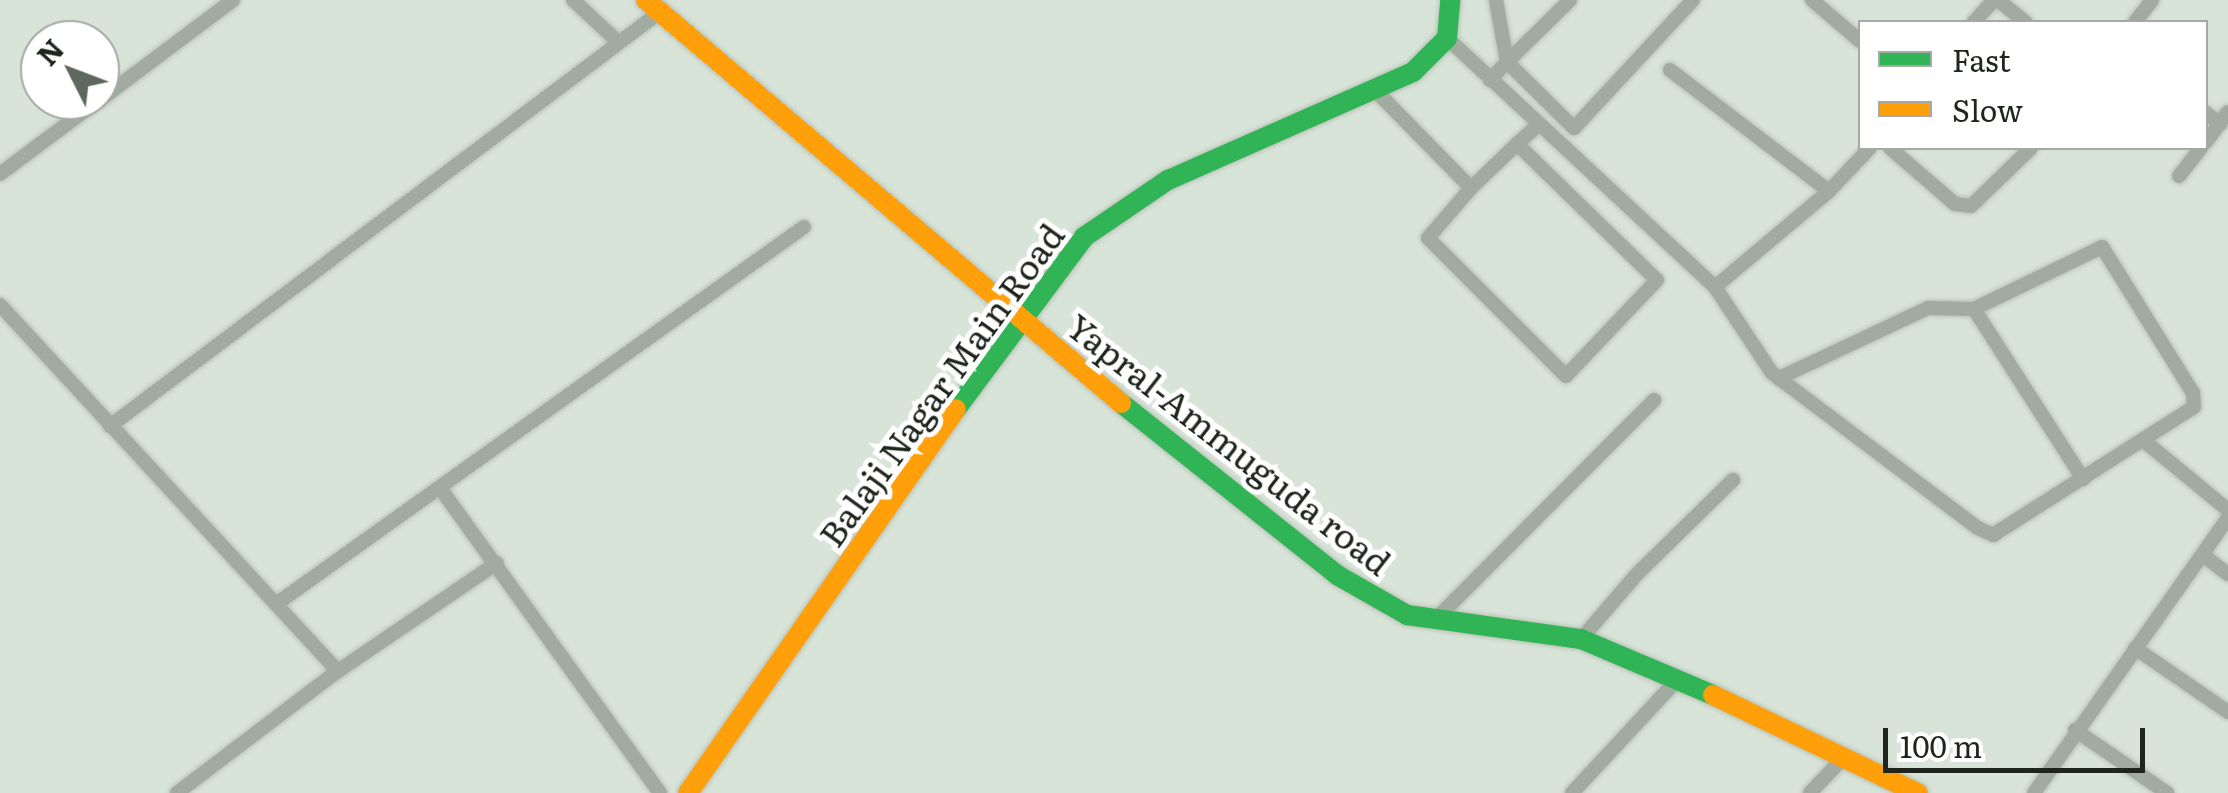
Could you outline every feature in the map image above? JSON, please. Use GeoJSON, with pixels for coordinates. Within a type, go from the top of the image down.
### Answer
{"type":"FeatureCollection","features":[{"type":"Feature","properties":{"kind":"main road"},"geometry":{"type":"LineString","coordinates":[[1447,38],[1450,0]]}},
{"type":"Feature","properties":{"kind":"main road","name":"Yapral-Ammuguda road"},"geometry":{"type":"LineString","coordinates":[[653,6],[1018,320],[1337,574],[1407,616],[1582,639],[1679,678],[1918,793]]}},
{"type":"Feature","properties":{"kind":"main road","name":"Balaji Nagar Main Road"},"geometry":{"type":"LineString","coordinates":[[688,793],[1018,320],[1084,237],[1168,180],[1413,72],[1447,38]]}},
{"type":"Feature","properties":{"kind":"street"},"geometry":{"type":"LineString","coordinates":[[120,85],[233,0]]}},
{"type":"Feature","properties":{"kind":"street"},"geometry":{"type":"LineString","coordinates":[[573,0],[617,42]]}},
{"type":"Feature","properties":{"kind":"street"},"geometry":{"type":"LineString","coordinates":[[1496,0],[1507,62],[1574,128],[1693,0]]}},
{"type":"Feature","properties":{"kind":"street"},"geometry":{"type":"LineString","coordinates":[[1490,80],[1570,0]]}},
{"type":"Feature","properties":{"kind":"street"},"geometry":{"type":"LineString","coordinates":[[1812,0],[1858,39]]}},
{"type":"Feature","properties":{"kind":"street"},"geometry":{"type":"LineString","coordinates":[[1976,20],[1996,0],[2022,20]]}},
{"type":"Feature","properties":{"kind":"street"},"geometry":{"type":"LineString","coordinates":[[2137,20],[2152,0]]}},
{"type":"Feature","properties":{"kind":"street"},"geometry":{"type":"LineString","coordinates":[[110,426],[653,6]]}},
{"type":"Feature","properties":{"kind":"street"},"geometry":{"type":"LineString","coordinates":[[1447,38],[1536,127],[1715,287],[1779,378],[1993,534],[2194,406],[2192,393],[2102,247],[1974,308],[1928,308],[1779,378]]}},
{"type":"Feature","properties":{"kind":"street"},"geometry":{"type":"LineString","coordinates":[[1670,70],[1829,191]]}},
{"type":"Feature","properties":{"kind":"street"},"geometry":{"type":"LineString","coordinates":[[1375,90],[1471,188]]}},
{"type":"Feature","properties":{"kind":"street"},"geometry":{"type":"LineString","coordinates":[[2208,139],[2224,118]]}},
{"type":"Feature","properties":{"kind":"street"},"geometry":{"type":"LineString","coordinates":[[0,174],[73,120]]}},
{"type":"Feature","properties":{"kind":"street"},"geometry":{"type":"LineString","coordinates":[[1517,144],[1657,280],[1566,376],[1428,238],[1471,188],[1517,144],[1536,127]]}},
{"type":"Feature","properties":{"kind":"street"},"geometry":{"type":"LineString","coordinates":[[1715,287],[1829,191],[1868,150]]}},
{"type":"Feature","properties":{"kind":"street"},"geometry":{"type":"LineString","coordinates":[[1892,150],[1955,204],[1971,206],[2029,150]]}},
{"type":"Feature","properties":{"kind":"street"},"geometry":{"type":"LineString","coordinates":[[2179,176],[2199,150]]}},
{"type":"Feature","properties":{"kind":"street"},"geometry":{"type":"LineString","coordinates":[[279,602],[804,227]]}},
{"type":"Feature","properties":{"kind":"street"},"geometry":{"type":"LineString","coordinates":[[0,304],[110,426],[279,602],[338,671]]}},
{"type":"Feature","properties":{"kind":"street"},"geometry":{"type":"LineString","coordinates":[[1974,308],[2084,479]]}},
{"type":"Feature","properties":{"kind":"street"},"geometry":{"type":"LineString","coordinates":[[1433,622],[1654,400]]}},
{"type":"Feature","properties":{"kind":"street"},"geometry":{"type":"LineString","coordinates":[[2143,440],[2228,510]]}},
{"type":"Feature","properties":{"kind":"street"},"geometry":{"type":"LineString","coordinates":[[1582,639],[1636,575],[1733,480]]}},
{"type":"Feature","properties":{"kind":"street"},"geometry":{"type":"LineString","coordinates":[[440,488],[498,563],[660,793]]}},
{"type":"Feature","properties":{"kind":"street"},"geometry":{"type":"LineString","coordinates":[[2034,793],[2228,518]]}},
{"type":"Feature","properties":{"kind":"street"},"geometry":{"type":"LineString","coordinates":[[2204,556],[2228,574]]}},
{"type":"Feature","properties":{"kind":"street"},"geometry":{"type":"LineString","coordinates":[[178,793],[338,671],[498,563]]}},
{"type":"Feature","properties":{"kind":"street"},"geometry":{"type":"LineString","coordinates":[[2135,648],[2228,712]]}},
{"type":"Feature","properties":{"kind":"street"},"geometry":{"type":"LineString","coordinates":[[1572,793],[1679,678]]}},
{"type":"Feature","properties":{"kind":"street"},"geometry":{"type":"LineString","coordinates":[[2075,730],[2168,793]]}},
{"type":"Feature","properties":{"kind":"street"},"geometry":{"type":"LineString","coordinates":[[1810,793],[1845,756]]}},
{"type":"Feature","properties":{"kind":"traffic: fast"},"geometry":{"type":"LineString","coordinates":[[956,409],[1084,237],[1168,180],[1413,72],[1447,38],[1450,0]]}},
{"type":"Feature","properties":{"kind":"traffic: fast"},"geometry":{"type":"LineString","coordinates":[[1121,403],[1337,575],[1407,615],[1581,639],[1713,695]]}},
{"type":"Feature","properties":{"kind":"traffic: slow"},"geometry":{"type":"LineString","coordinates":[[646,0],[1121,403]]}},
{"type":"Feature","properties":{"kind":"traffic: slow"},"geometry":{"type":"LineString","coordinates":[[688,793],[956,409]]}},
{"type":"Feature","properties":{"kind":"traffic: slow"},"geometry":{"type":"LineString","coordinates":[[1713,695],[1918,793]]}}]}
